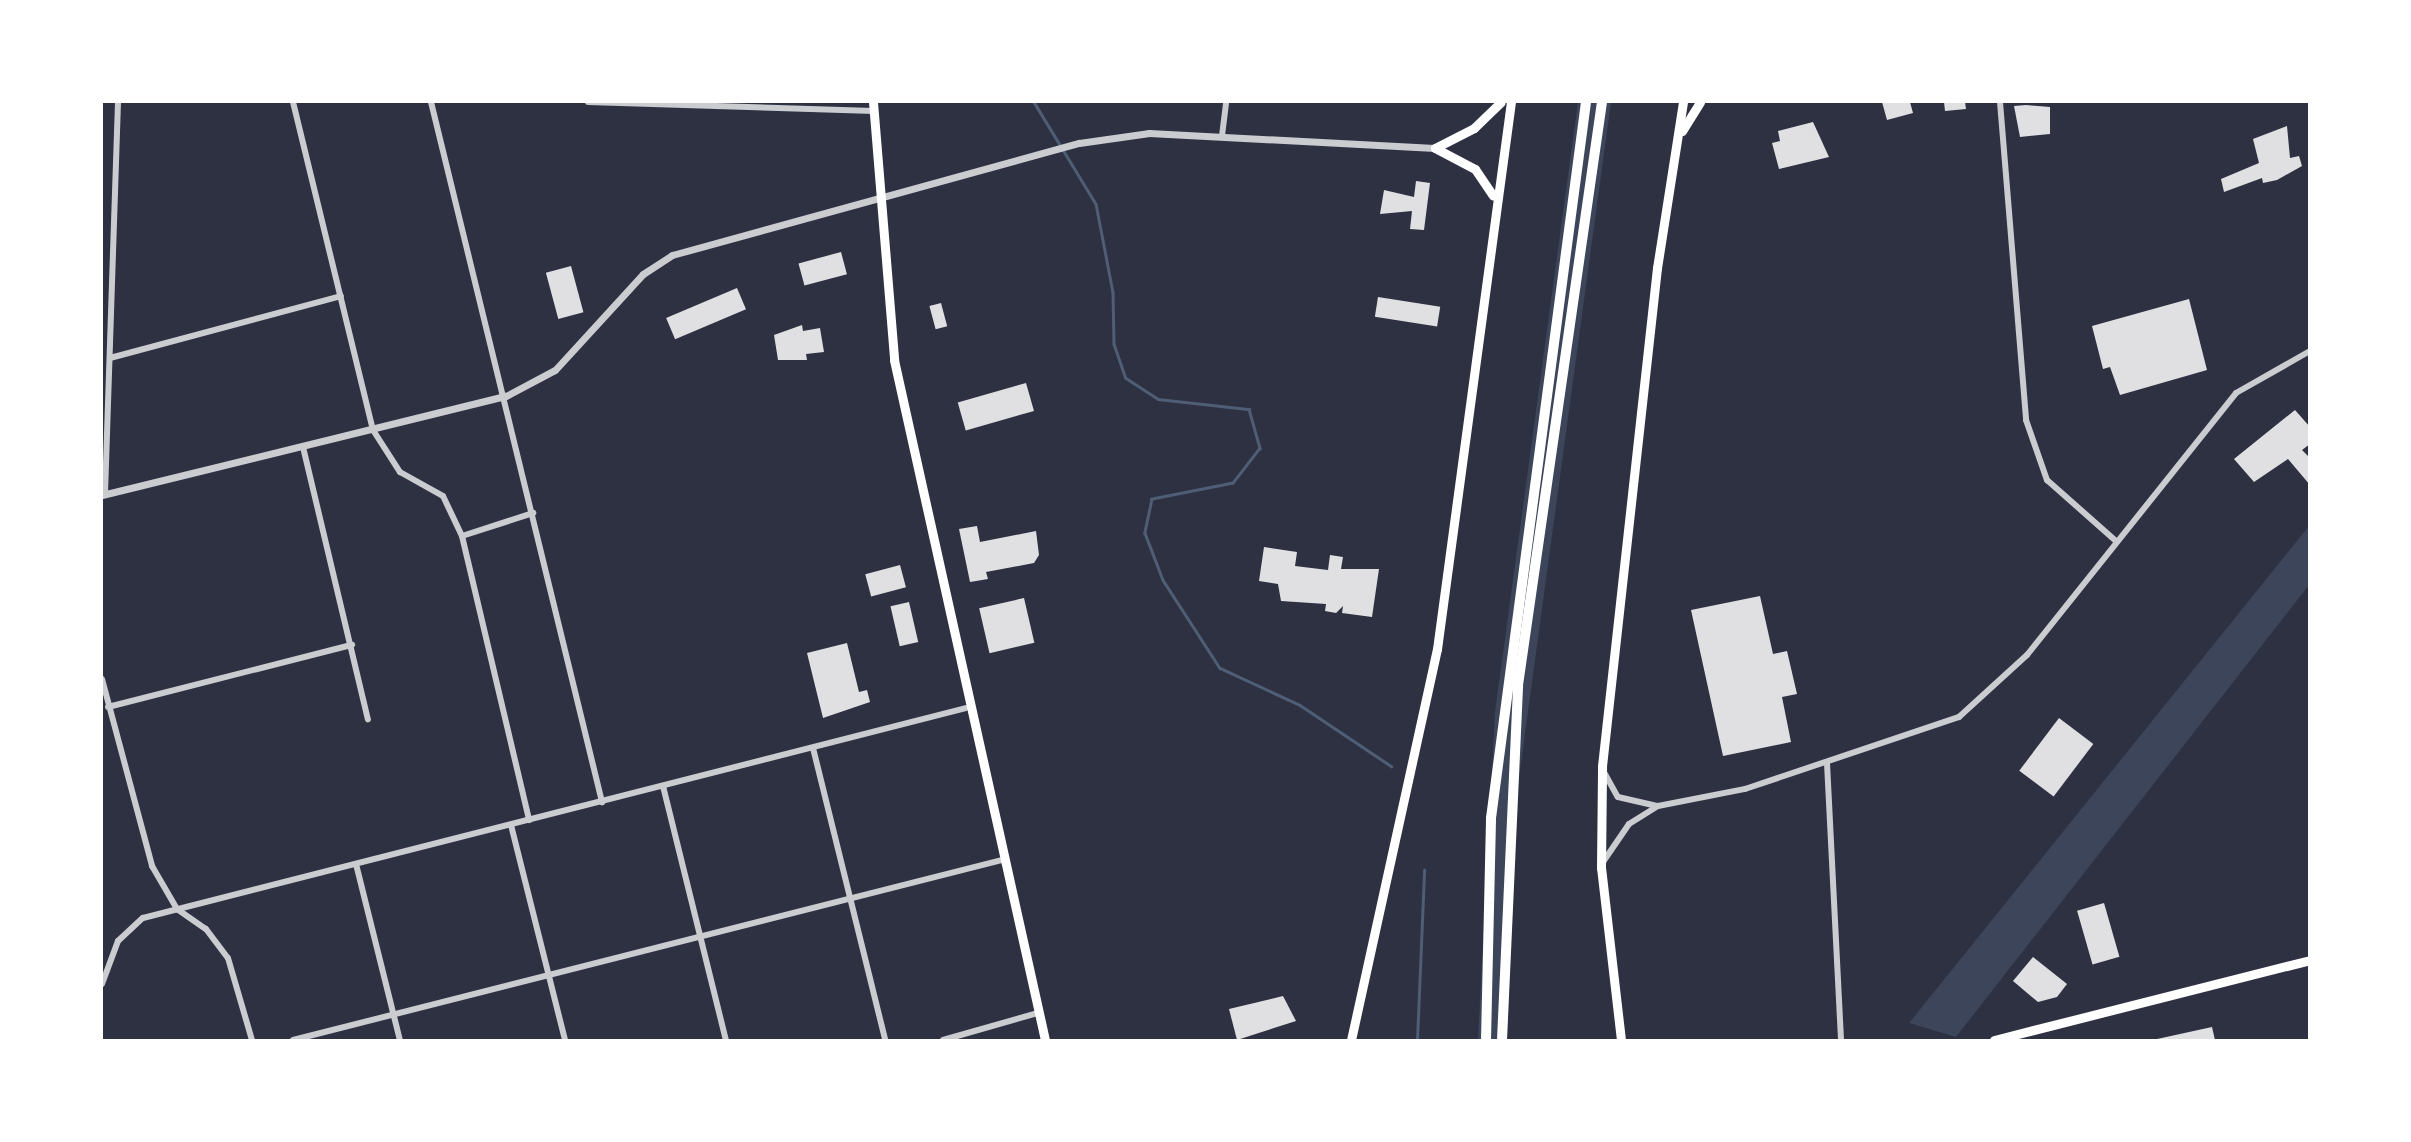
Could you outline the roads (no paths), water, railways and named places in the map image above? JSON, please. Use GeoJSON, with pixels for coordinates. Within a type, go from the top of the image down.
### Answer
{"type":"FeatureCollection","features":[{"type":"Feature","properties":{"kind":"highway"},"geometry":{"type":"LineString","coordinates":[[1486,1041],[1491,818],[1586,102]]}},
{"type":"Feature","properties":{"kind":"highway"},"geometry":{"type":"LineString","coordinates":[[1502,1041],[1518,685],[1602,102]]}},
{"type":"Feature","properties":{"kind":"main road"},"geometry":{"type":"LineString","coordinates":[[1435,148],[1474,128],[1501,102]]}},
{"type":"Feature","properties":{"kind":"main road"},"geometry":{"type":"LineString","coordinates":[[1351,1041],[1437,649],[1494,203],[1510,102]]}},
{"type":"Feature","properties":{"kind":"main road"},"geometry":{"type":"LineString","coordinates":[[1620,1041],[1601,868],[1602,766],[1657,268],[1683,102]]}},
{"type":"Feature","properties":{"kind":"main road"},"geometry":{"type":"LineString","coordinates":[[1678,139],[1700,102]]}},
{"type":"Feature","properties":{"kind":"main road"},"geometry":{"type":"LineString","coordinates":[[873,106],[894,360],[966,708],[1045,1041]]}},
{"type":"Feature","properties":{"kind":"main road"},"geometry":{"type":"LineString","coordinates":[[1435,148],[1475,169],[1489,183],[1494,203]]}},
{"type":"Feature","properties":{"kind":"main road"},"geometry":{"type":"LineString","coordinates":[[1994,1041],[2309,960]]}},
{"type":"Feature","properties":{"kind":"street"},"geometry":{"type":"LineString","coordinates":[[118,102],[103,494],[506,396],[555,370],[643,274],[672,254],[1079,143],[1149,133],[1435,148]]}},
{"type":"Feature","properties":{"kind":"street"},"geometry":{"type":"LineString","coordinates":[[293,102],[373,430],[400,472],[443,496],[462,536],[529,820]]}},
{"type":"Feature","properties":{"kind":"street"},"geometry":{"type":"LineString","coordinates":[[431,102],[506,396],[601,802]]}},
{"type":"Feature","properties":{"kind":"street"},"geometry":{"type":"LineString","coordinates":[[587,102],[873,106]]}},
{"type":"Feature","properties":{"kind":"street"},"geometry":{"type":"LineString","coordinates":[[1222,135],[1226,102]]}},
{"type":"Feature","properties":{"kind":"street"},"geometry":{"type":"LineString","coordinates":[[2000,102],[2025,420],[2047,480],[2116,541]]}},
{"type":"Feature","properties":{"kind":"street"},"geometry":{"type":"LineString","coordinates":[[102,256],[111,256]]}},
{"type":"Feature","properties":{"kind":"street"},"geometry":{"type":"LineString","coordinates":[[110,358],[341,296]]}},
{"type":"Feature","properties":{"kind":"street"},"geometry":{"type":"LineString","coordinates":[[1601,868],[1620,834],[1657,806],[1827,762],[1959,717],[1990,694],[2236,393],[2309,351]]}},
{"type":"Feature","properties":{"kind":"street"},"geometry":{"type":"LineString","coordinates":[[303,447],[368,719]]}},
{"type":"Feature","properties":{"kind":"street"},"geometry":{"type":"LineString","coordinates":[[462,536],[533,513]]}},
{"type":"Feature","properties":{"kind":"street"},"geometry":{"type":"LineString","coordinates":[[108,707],[352,645]]}},
{"type":"Feature","properties":{"kind":"street"},"geometry":{"type":"LineString","coordinates":[[102,680],[152,866],[177,909],[206,929],[228,958],[252,1041]]}},
{"type":"Feature","properties":{"kind":"street"},"geometry":{"type":"LineString","coordinates":[[102,984],[111,953],[130,928],[177,909],[966,708]]}},
{"type":"Feature","properties":{"kind":"street"},"geometry":{"type":"LineString","coordinates":[[813,748],[885,1041]]}},
{"type":"Feature","properties":{"kind":"street"},"geometry":{"type":"LineString","coordinates":[[1827,762],[1841,1041]]}},
{"type":"Feature","properties":{"kind":"street"},"geometry":{"type":"LineString","coordinates":[[1602,766],[1618,797],[1657,806]]}},
{"type":"Feature","properties":{"kind":"street"},"geometry":{"type":"LineString","coordinates":[[663,786],[726,1041]]}},
{"type":"Feature","properties":{"kind":"street"},"geometry":{"type":"LineString","coordinates":[[511,825],[565,1041]]}},
{"type":"Feature","properties":{"kind":"street"},"geometry":{"type":"LineString","coordinates":[[293,1041],[1002,860]]}},
{"type":"Feature","properties":{"kind":"street"},"geometry":{"type":"LineString","coordinates":[[356,864],[400,1041]]}},
{"type":"Feature","properties":{"kind":"street"},"geometry":{"type":"LineString","coordinates":[[943,1041],[1038,1013]]}},
{"type":"Feature","properties":{"kind":"waterway"},"geometry":{"type":"LineString","coordinates":[[1034,102],[1096,204],[1113,292],[1114,344],[1126,378],[1158,399],[1249,409],[1260,448],[1233,483],[1152,499],[1145,533],[1163,580],[1220,668],[1300,705],[1391,766]]}},
{"type":"Feature","properties":{"kind":"waterway"},"geometry":{"type":"LineString","coordinates":[[1417,1040],[1424,870]]}}]}
